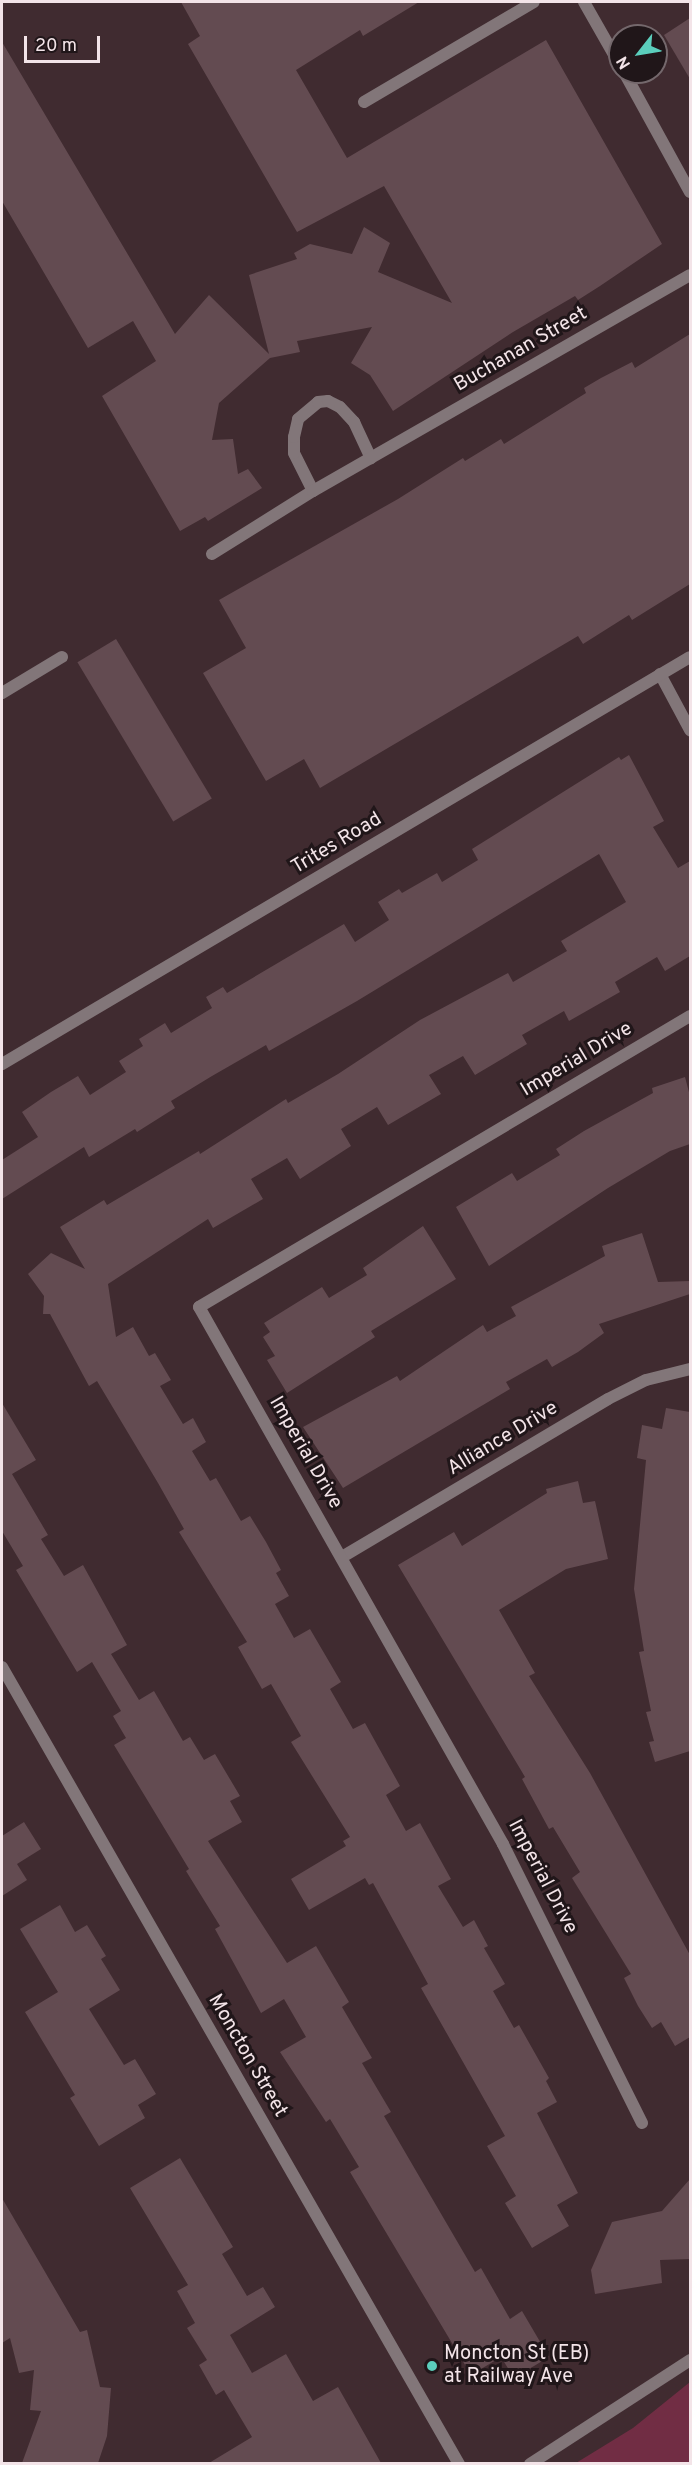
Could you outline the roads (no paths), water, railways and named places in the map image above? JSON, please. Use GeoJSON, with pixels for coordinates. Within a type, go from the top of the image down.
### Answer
{"type":"FeatureCollection","features":[{"type":"Feature","properties":{"kind":"street"},"geometry":{"type":"LineString","coordinates":[[364,102],[534,2]]}},
{"type":"Feature","properties":{"kind":"street"},"geometry":{"type":"LineString","coordinates":[[584,2],[608,44]]}},
{"type":"Feature","properties":{"kind":"street"},"geometry":{"type":"LineString","coordinates":[[631,84],[690,192]]}},
{"type":"Feature","properties":{"kind":"street","name":"Buchanan Street"},"geometry":{"type":"LineString","coordinates":[[212,554],[313,491],[690,275]]}},
{"type":"Feature","properties":{"kind":"street"},"geometry":{"type":"LineString","coordinates":[[313,491],[294,453],[294,437],[298,419],[318,402],[328,401],[347,415],[371,458]]}},
{"type":"Feature","properties":{"kind":"street"},"geometry":{"type":"LineString","coordinates":[[2,693],[62,657]]}},
{"type":"Feature","properties":{"kind":"street","name":"Trites Road"},"geometry":{"type":"LineString","coordinates":[[2,1064],[690,657]]}},
{"type":"Feature","properties":{"kind":"street"},"geometry":{"type":"LineString","coordinates":[[660,674],[690,730]]}},
{"type":"Feature","properties":{"kind":"street","name":"Imperial Drive"},"geometry":{"type":"LineString","coordinates":[[642,2123],[503,1844],[199,1307],[690,1016]]}},
{"type":"Feature","properties":{"kind":"street","name":"Alliance Drive"},"geometry":{"type":"LineString","coordinates":[[342,1557],[608,1399],[646,1380],[690,1369]]}},
{"type":"Feature","properties":{"kind":"street","name":"Moncton Street"},"geometry":{"type":"LineString","coordinates":[[2,1667],[459,2463]]}},
{"type":"Feature","properties":{"kind":"street"},"geometry":{"type":"LineString","coordinates":[[530,2463],[690,2360]]}},
{"type":"Feature","properties":{"kind":"place","name":"Moncton St (EB) at Railway Ave"},"geometry":{"type":"Point","coordinates":[432,2366]}}]}
